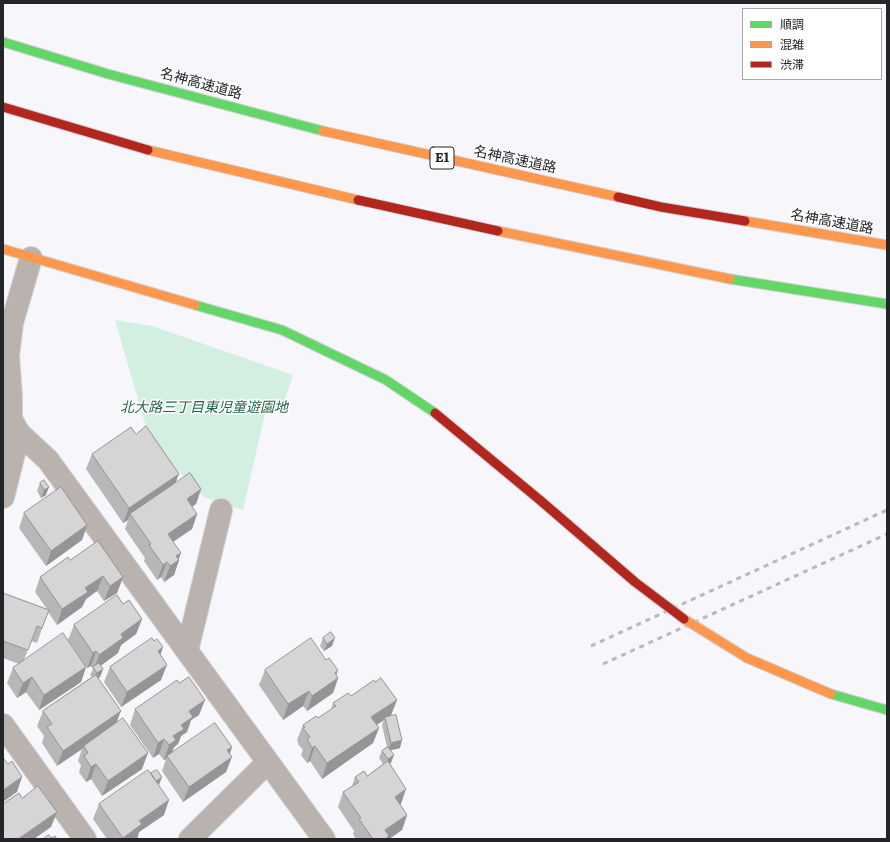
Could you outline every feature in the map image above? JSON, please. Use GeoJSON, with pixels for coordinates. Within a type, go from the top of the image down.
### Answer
{"type":"FeatureCollection","features":[{"type":"Feature","properties":{"kind":"main road","name":"名神高速道路"},"geometry":{"type":"LineString","coordinates":[[3,42],[108,74],[340,136],[661,207],[887,245]]}},
{"type":"Feature","properties":{"kind":"main road"},"geometry":{"type":"LineString","coordinates":[[3,107],[154,152],[427,216],[727,279],[887,304]]}},
{"type":"Feature","properties":{"kind":"main road"},"geometry":{"type":"LineString","coordinates":[[3,249],[282,330],[386,380],[431,410],[485,453],[631,580],[698,629],[737,653],[831,694],[887,710]]}},
{"type":"Feature","properties":{"kind":"street"},"geometry":{"type":"LineString","coordinates":[[3,497],[11,437],[12,396],[8,356],[12,323],[31,258]]}},
{"type":"Feature","properties":{"kind":"street"},"geometry":{"type":"LineString","coordinates":[[11,437],[48,460],[324,839]]}},
{"type":"Feature","properties":{"kind":"street"},"geometry":{"type":"LineString","coordinates":[[187,651],[220,510]]}},
{"type":"Feature","properties":{"kind":"street"},"geometry":{"type":"LineString","coordinates":[[3,725],[84,839]]}},
{"type":"Feature","properties":{"kind":"street"},"geometry":{"type":"LineString","coordinates":[[190,839],[268,762]]}},
{"type":"Feature","properties":{"kind":"green space","name":"北大路三丁目東児童遊園地"},"geometry":{"type":"Polygon","coordinates":[[[115,320],[152,326],[293,375],[283,405],[268,400],[243,510],[204,497],[151,444],[115,320]]]}},
{"type":"Feature","properties":{"kind":"building"},"geometry":{"type":"Polygon","coordinates":[[[146,426],[179,474],[129,508],[92,454],[131,427],[136,434],[146,426]]]}},
{"type":"Feature","properties":{"kind":"building"},"geometry":{"type":"Polygon","coordinates":[[[190,473],[201,489],[187,499],[197,514],[168,534],[181,553],[176,556],[179,560],[170,566],[167,562],[163,565],[149,545],[151,544],[130,514],[190,473]]]}},
{"type":"Feature","properties":{"kind":"building"},"geometry":{"type":"Polygon","coordinates":[[[44,480],[49,487],[44,490],[40,483],[44,480]]]}},
{"type":"Feature","properties":{"kind":"building"},"geometry":{"type":"Polygon","coordinates":[[[61,487],[87,525],[51,551],[24,513],[61,487]]]}},
{"type":"Feature","properties":{"kind":"building"},"geometry":{"type":"Polygon","coordinates":[[[98,541],[123,577],[110,586],[103,576],[85,588],[88,592],[62,609],[40,577],[68,557],[70,560],[98,541]]]}},
{"type":"Feature","properties":{"kind":"building"},"geometry":{"type":"Polygon","coordinates":[[[3,593],[49,610],[42,628],[37,626],[28,650],[3,641],[3,593]]]}},
{"type":"Feature","properties":{"kind":"building"},"geometry":{"type":"Polygon","coordinates":[[[117,595],[123,604],[129,600],[142,619],[121,634],[123,638],[99,655],[96,651],[93,653],[74,625],[117,595]]]}},
{"type":"Feature","properties":{"kind":"building"},"geometry":{"type":"Polygon","coordinates":[[[331,632],[335,638],[327,644],[323,638],[331,632]]]}},
{"type":"Feature","properties":{"kind":"building"},"geometry":{"type":"Polygon","coordinates":[[[63,633],[86,667],[44,695],[32,677],[23,683],[13,668],[63,633]]]}},
{"type":"Feature","properties":{"kind":"building"},"geometry":{"type":"Polygon","coordinates":[[[152,638],[154,641],[157,639],[163,647],[158,651],[167,665],[127,692],[110,667],[152,638]]]}},
{"type":"Feature","properties":{"kind":"building"},"geometry":{"type":"Polygon","coordinates":[[[311,638],[326,660],[329,658],[338,670],[335,673],[338,678],[312,696],[309,691],[288,704],[265,670],[311,638]]]}},
{"type":"Feature","properties":{"kind":"building"},"geometry":{"type":"Polygon","coordinates":[[[99,663],[103,669],[97,673],[93,667],[99,663]]]}},
{"type":"Feature","properties":{"kind":"building"},"geometry":{"type":"Polygon","coordinates":[[[96,675],[121,711],[63,751],[47,727],[52,724],[43,711],[96,675]]]}},
{"type":"Feature","properties":{"kind":"building"},"geometry":{"type":"Polygon","coordinates":[[[189,677],[205,700],[189,711],[193,717],[181,725],[184,729],[173,736],[176,740],[169,745],[164,739],[158,743],[135,709],[177,680],[179,683],[189,677]]]}},
{"type":"Feature","properties":{"kind":"building"},"geometry":{"type":"Polygon","coordinates":[[[381,678],[397,700],[371,717],[379,728],[327,763],[315,746],[312,748],[307,739],[310,737],[303,728],[305,727],[303,725],[316,716],[318,718],[336,706],[333,703],[348,693],[351,696],[374,680],[375,682],[381,678]]]}},
{"type":"Feature","properties":{"kind":"building"},"geometry":{"type":"Polygon","coordinates":[[[396,715],[402,740],[391,743],[385,717],[396,715]]]}},
{"type":"Feature","properties":{"kind":"building"},"geometry":{"type":"Polygon","coordinates":[[[123,718],[148,753],[108,781],[96,764],[91,767],[84,756],[88,753],[84,746],[123,718]]]}},
{"type":"Feature","properties":{"kind":"building"},"geometry":{"type":"Polygon","coordinates":[[[215,723],[232,747],[227,750],[232,757],[189,787],[167,756],[215,723]]]}},
{"type":"Feature","properties":{"kind":"building"},"geometry":{"type":"Polygon","coordinates":[[[388,747],[394,755],[388,759],[382,751],[388,747]]]}},
{"type":"Feature","properties":{"kind":"building"},"geometry":{"type":"Polygon","coordinates":[[[4,759],[8,764],[12,761],[22,777],[3,790],[3,760],[4,759]]]}},
{"type":"Feature","properties":{"kind":"building"},"geometry":{"type":"Polygon","coordinates":[[[388,761],[406,789],[395,797],[407,815],[385,830],[389,836],[385,839],[373,839],[343,792],[359,782],[355,777],[364,771],[367,776],[388,761]]]}},
{"type":"Feature","properties":{"kind":"building"},"geometry":{"type":"Polygon","coordinates":[[[148,770],[169,800],[139,821],[142,824],[123,838],[99,804],[148,770]]]}},
{"type":"Feature","properties":{"kind":"building"},"geometry":{"type":"Polygon","coordinates":[[[157,770],[162,777],[156,781],[151,773],[157,770]]]}},
{"type":"Feature","properties":{"kind":"building"},"geometry":{"type":"Polygon","coordinates":[[[38,786],[57,812],[18,839],[3,839],[3,804],[19,793],[22,798],[38,786]]]}},
{"type":"Feature","properties":{"kind":"building"},"geometry":{"type":"Polygon","coordinates":[[[49,835],[51,838],[55,836],[57,839],[43,839],[49,835]]]}},
{"type":"Feature","properties":{"kind":"railway"},"geometry":{"type":"LineString","coordinates":[[591,646],[887,510]]}},
{"type":"Feature","properties":{"kind":"railway"},"geometry":{"type":"LineString","coordinates":[[603,664],[887,534]]}},
{"type":"Feature","properties":{"kind":"traffic: fast"},"geometry":{"type":"LineString","coordinates":[[3,42],[108,74],[323,131]]}},
{"type":"Feature","properties":{"kind":"traffic: fast"},"geometry":{"type":"LineString","coordinates":[[730,279],[887,304]]}},
{"type":"Feature","properties":{"kind":"traffic: fast"},"geometry":{"type":"LineString","coordinates":[[195,305],[282,330],[386,380],[435,413]]}},
{"type":"Feature","properties":{"kind":"traffic: fast"},"geometry":{"type":"LineString","coordinates":[[831,694],[887,710]]}},
{"type":"Feature","properties":{"kind":"traffic: slow"},"geometry":{"type":"LineString","coordinates":[[323,131],[618,197]]}},
{"type":"Feature","properties":{"kind":"traffic: slow"},"geometry":{"type":"LineString","coordinates":[[148,150],[358,200]]}},
{"type":"Feature","properties":{"kind":"traffic: slow"},"geometry":{"type":"LineString","coordinates":[[745,221],[887,245]]}},
{"type":"Feature","properties":{"kind":"traffic: slow"},"geometry":{"type":"LineString","coordinates":[[498,231],[730,279]]}},
{"type":"Feature","properties":{"kind":"traffic: slow"},"geometry":{"type":"LineString","coordinates":[[3,249],[195,305]]}},
{"type":"Feature","properties":{"kind":"traffic: slow"},"geometry":{"type":"LineString","coordinates":[[684,619],[747,658],[831,694]]}},
{"type":"Feature","properties":{"kind":"traffic: jam"},"geometry":{"type":"LineString","coordinates":[[3,107],[148,150]]}},
{"type":"Feature","properties":{"kind":"traffic: jam"},"geometry":{"type":"LineString","coordinates":[[618,197],[661,207],[745,221]]}},
{"type":"Feature","properties":{"kind":"traffic: jam"},"geometry":{"type":"LineString","coordinates":[[358,200],[498,231]]}},
{"type":"Feature","properties":{"kind":"traffic: jam"},"geometry":{"type":"LineString","coordinates":[[435,413],[541,501]]}},
{"type":"Feature","properties":{"kind":"traffic: jam"},"geometry":{"type":"LineString","coordinates":[[541,501],[635,582],[684,619]]}}]}
